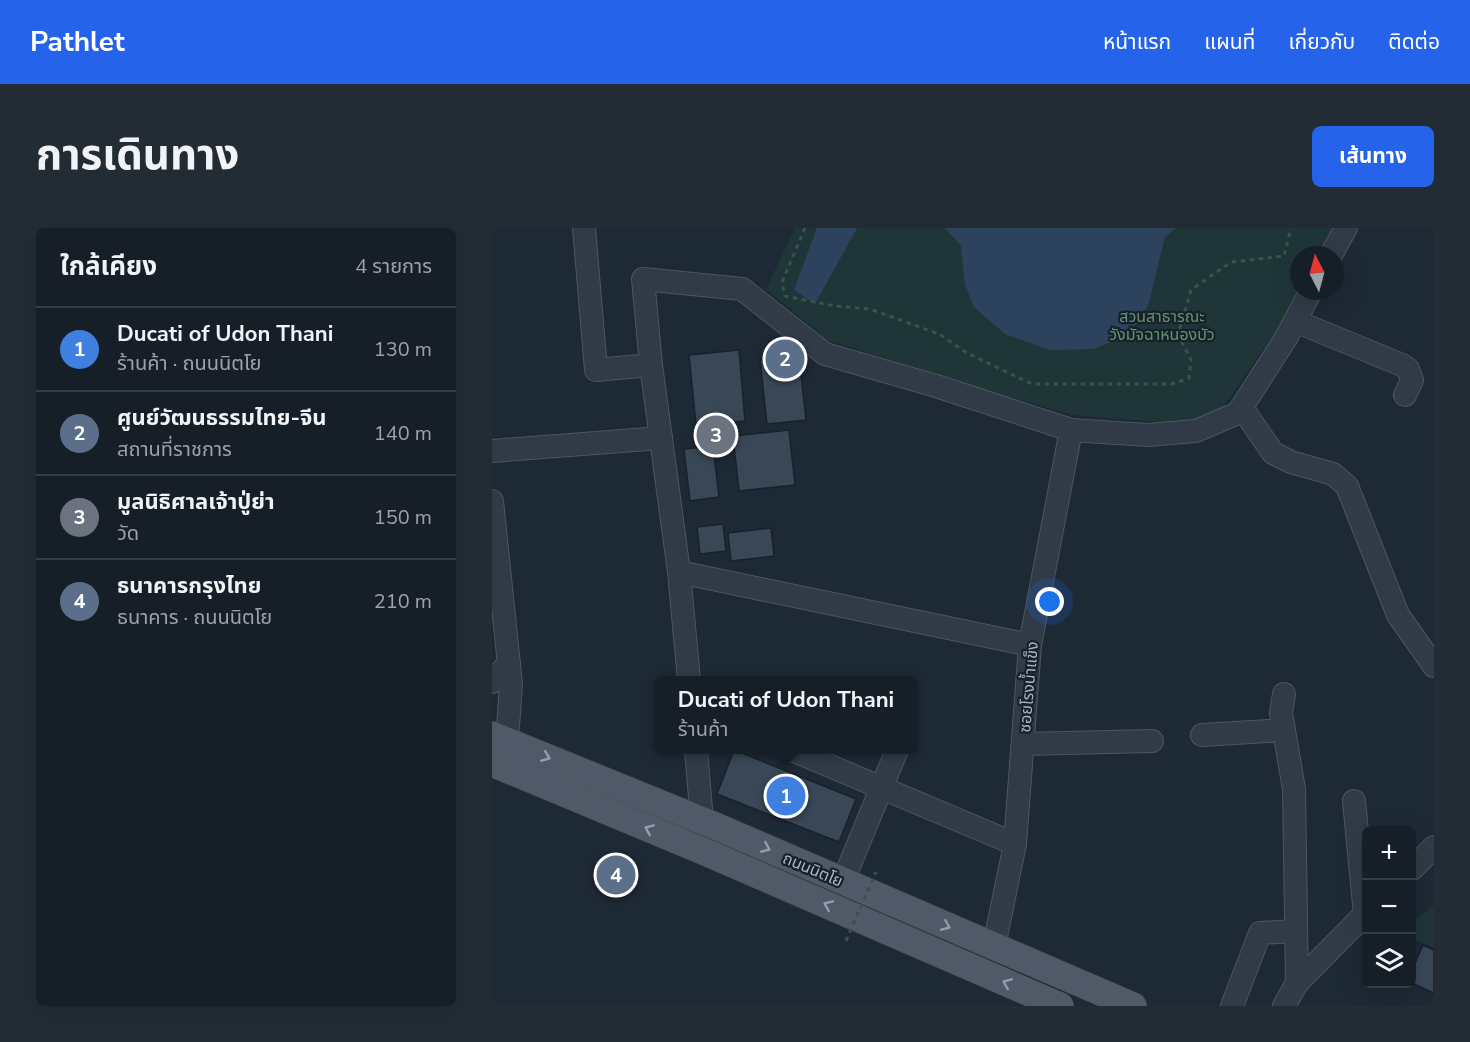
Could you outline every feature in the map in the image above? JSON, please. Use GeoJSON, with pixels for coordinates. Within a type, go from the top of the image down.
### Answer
{"type":"FeatureCollection","features":[{"type":"Feature","properties":{"kind":"main road","name":"ถนนนิตโย"},"geometry":{"type":"LineString","coordinates":[[500,738],[708,823],[1133,1006]]}},
{"type":"Feature","properties":{"kind":"main road","name":"ถนนนิตโย"},"geometry":{"type":"LineString","coordinates":[[492,763],[1060,1006]]}},
{"type":"Feature","properties":{"kind":"street"},"geometry":{"type":"LineString","coordinates":[[584,228],[596,370],[651,365]]}},
{"type":"Feature","properties":{"kind":"street"},"geometry":{"type":"LineString","coordinates":[[1336,246],[1346,228]]}},
{"type":"Feature","properties":{"kind":"street"},"geometry":{"type":"LineString","coordinates":[[689,676],[679,572],[651,365],[643,279],[742,290],[825,354],[936,386],[1071,430],[1148,435],[1196,431],[1238,414],[1306,300]]}},
{"type":"Feature","properties":{"kind":"street"},"geometry":{"type":"LineString","coordinates":[[1295,321],[1408,369],[1412,380],[1405,395]]}},
{"type":"Feature","properties":{"kind":"street"},"geometry":{"type":"LineString","coordinates":[[1242,408],[1273,453],[1291,462],[1333,474],[1347,486],[1398,615],[1434,666]]}},
{"type":"Feature","properties":{"kind":"street","name":"ซอยโรงน้ำแข็ง"},"geometry":{"type":"LineString","coordinates":[[994,946],[1015,844],[1030,645],[1071,430]]}},
{"type":"Feature","properties":{"kind":"street"},"geometry":{"type":"LineString","coordinates":[[492,451],[660,438]]}},
{"type":"Feature","properties":{"kind":"street"},"geometry":{"type":"LineString","coordinates":[[492,501],[511,699],[500,738]]}},
{"type":"Feature","properties":{"kind":"street"},"geometry":{"type":"LineString","coordinates":[[679,572],[1030,645]]}},
{"type":"Feature","properties":{"kind":"street"},"geometry":{"type":"LineString","coordinates":[[492,682],[509,663]]}},
{"type":"Feature","properties":{"kind":"street"},"geometry":{"type":"LineString","coordinates":[[1284,694],[1281,712],[1294,789],[1297,983]]}},
{"type":"Feature","properties":{"kind":"street"},"geometry":{"type":"LineString","coordinates":[[1202,735],[1284,730]]}},
{"type":"Feature","properties":{"kind":"street"},"geometry":{"type":"LineString","coordinates":[[1023,744],[1152,741]]}},
{"type":"Feature","properties":{"kind":"street"},"geometry":{"type":"LineString","coordinates":[[697,754],[708,823]]}},
{"type":"Feature","properties":{"kind":"street"},"geometry":{"type":"LineString","coordinates":[[801,754],[1015,844]]}},
{"type":"Feature","properties":{"kind":"street"},"geometry":{"type":"LineString","coordinates":[[843,881],[895,754]]}},
{"type":"Feature","properties":{"kind":"street"},"geometry":{"type":"LineString","coordinates":[[1354,801],[1362,880]]}},
{"type":"Feature","properties":{"kind":"street"},"geometry":{"type":"LineString","coordinates":[[1416,865],[1434,847]]}},
{"type":"Feature","properties":{"kind":"street"},"geometry":{"type":"LineString","coordinates":[[1284,1006],[1297,983],[1362,918]]}},
{"type":"Feature","properties":{"kind":"street"},"geometry":{"type":"LineString","coordinates":[[1232,1006],[1260,933],[1296,931]]}},
{"type":"Feature","properties":{"kind":"path"},"geometry":{"type":"LineString","coordinates":[[805,228],[782,282],[785,296],[834,306],[870,309],[939,334],[967,353],[1032,384],[1172,384],[1189,378],[1191,360],[1178,334],[1191,290],[1231,262],[1284,256],[1291,228]]}},
{"type":"Feature","properties":{"kind":"path"},"geometry":{"type":"LineString","coordinates":[[846,941],[876,872]]}},
{"type":"Feature","properties":{"kind":"green space","name":"สวนสาธารณะ วังมัจฉาหนองบัว"},"geometry":{"type":"Polygon","coordinates":[[[795,228],[1341,228],[1330,246],[1290,246],[1290,300],[1298,300],[1223,407],[1203,417],[1168,423],[1073,415],[965,384],[828,340],[766,289],[795,228]]]}},
{"type":"Feature","properties":{"kind":"green space"},"geometry":{"type":"Polygon","coordinates":[[[1434,905],[1434,948],[1416,940],[1416,920],[1434,905]]]}},
{"type":"Feature","properties":{"kind":"water"},"geometry":{"type":"Polygon","coordinates":[[[817,228],[857,228],[815,304],[794,290],[817,228]]]}},
{"type":"Feature","properties":{"kind":"water"},"geometry":{"type":"Polygon","coordinates":[[[945,228],[1176,228],[1165,237],[1148,306],[1128,335],[1094,349],[1050,350],[1005,334],[974,307],[965,285],[961,246],[945,228]]]}},
{"type":"Feature","properties":{"kind":"building"},"geometry":{"type":"Polygon","coordinates":[[[739,350],[745,421],[696,425],[689,355],[739,350]]]}},
{"type":"Feature","properties":{"kind":"building"},"geometry":{"type":"Polygon","coordinates":[[[799,356],[806,420],[767,424],[760,360],[799,356]]]}},
{"type":"Feature","properties":{"kind":"building"},"geometry":{"type":"Polygon","coordinates":[[[789,430],[795,485],[739,491],[733,436],[789,430]]]}},
{"type":"Feature","properties":{"kind":"building"},"geometry":{"type":"Polygon","coordinates":[[[713,446],[719,497],[690,501],[684,449],[713,446]]]}},
{"type":"Feature","properties":{"kind":"building"},"geometry":{"type":"Polygon","coordinates":[[[723,524],[726,551],[700,554],[697,527],[723,524]]]}},
{"type":"Feature","properties":{"kind":"building"},"geometry":{"type":"Polygon","coordinates":[[[771,528],[774,556],[731,561],[728,533],[771,528]]]}},
{"type":"Feature","properties":{"kind":"building"},"geometry":{"type":"Polygon","coordinates":[[[732,754],[744,754],[856,799],[839,842],[717,794],[732,754]]]}},
{"type":"Feature","properties":{"kind":"building"},"geometry":{"type":"Polygon","coordinates":[[[1423,945],[1434,950],[1434,993],[1416,985],[1416,961],[1423,945]]]}},
{"type":"Feature","properties":{"kind":"place","name":"ศูนย์วัฒนธรรมไทย-จีน"},"geometry":{"type":"Point","coordinates":[785,359]}},
{"type":"Feature","properties":{"kind":"place","name":"มูลนิธิศาลเจ้าปู่ย่า"},"geometry":{"type":"Point","coordinates":[716,435]}},
{"type":"Feature","properties":{"kind":"place","name":"Ducati of Udon Thani"},"geometry":{"type":"Point","coordinates":[786,796]}},
{"type":"Feature","properties":{"kind":"place","name":"ธนาคารกรุงไทย"},"geometry":{"type":"Point","coordinates":[616,875]}}]}
